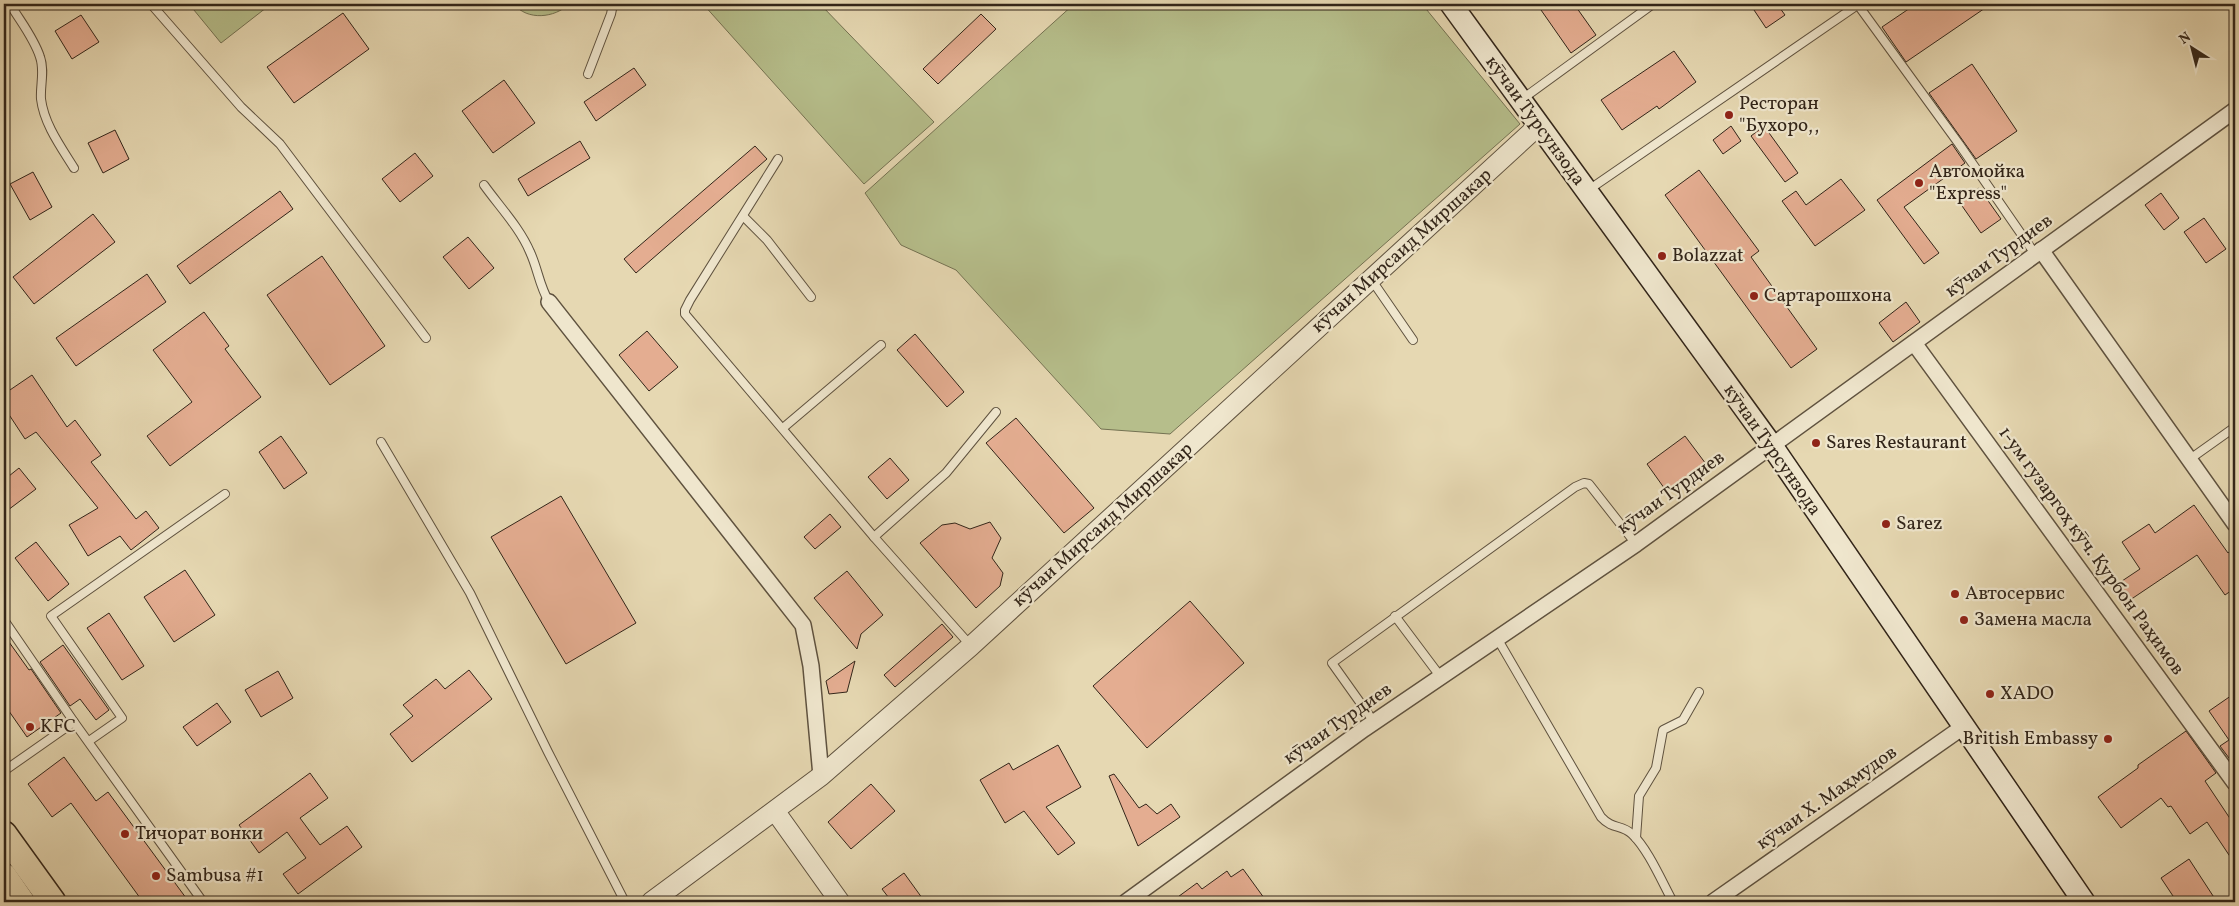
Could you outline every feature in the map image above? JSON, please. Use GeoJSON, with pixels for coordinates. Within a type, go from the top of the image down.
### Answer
{"type":"FeatureCollection","features":[{"type":"Feature","properties":{"kind":"highway"},"geometry":{"type":"LineString","coordinates":[[4,834],[53,902]]}},
{"type":"Feature","properties":{"kind":"highway"},"geometry":{"type":"LineString","coordinates":[[4,876],[22,902]]}},
{"type":"Feature","properties":{"kind":"main road","name":"кӯчаи Турсунзода"},"geometry":{"type":"LineString","coordinates":[[1451,4],[1772,446],[2084,902]]}},
{"type":"Feature","properties":{"kind":"street","name":"кӯчаи Турдиев"},"geometry":{"type":"LineString","coordinates":[[1126,902],[1374,722],[1636,544],[2235,110]]}},
{"type":"Feature","properties":{"kind":"street","name":"кӯчаи Мирсаид Миршакар"},"geometry":{"type":"LineString","coordinates":[[651,902],[822,776],[971,646],[1538,126]]}},
{"type":"Feature","properties":{"kind":"street"},"geometry":{"type":"LineString","coordinates":[[2038,252],[2190,459],[2235,524]]}},
{"type":"Feature","properties":{"kind":"street"},"geometry":{"type":"LineString","coordinates":[[549,302],[803,625],[811,666],[822,776]]}},
{"type":"Feature","properties":{"kind":"street","name":"1-ум гузаргоҳ кӯч. Қурбон Раҳимов"},"geometry":{"type":"LineString","coordinates":[[1914,343],[2235,783]]}},
{"type":"Feature","properties":{"kind":"street","name":"кӯчаи Х. Маҳмудов"},"geometry":{"type":"LineString","coordinates":[[1713,902],[1963,727]]}},
{"type":"Feature","properties":{"kind":"street"},"geometry":{"type":"LineString","coordinates":[[775,811],[840,902]]}},
{"type":"Feature","properties":{"kind":"lane"},"geometry":{"type":"LineString","coordinates":[[10,4],[41,58],[43,70],[40,92],[44,112],[57,140],[74,168]]}},
{"type":"Feature","properties":{"kind":"lane"},"geometry":{"type":"LineString","coordinates":[[151,4],[241,107],[280,144],[426,338]]}},
{"type":"Feature","properties":{"kind":"lane"},"geometry":{"type":"LineString","coordinates":[[588,74],[611,14],[612,4]]}},
{"type":"Feature","properties":{"kind":"lane"},"geometry":{"type":"LineString","coordinates":[[1520,100],[1653,4]]}},
{"type":"Feature","properties":{"kind":"lane"},"geometry":{"type":"LineString","coordinates":[[1586,192],[1858,4],[2038,252]]}},
{"type":"Feature","properties":{"kind":"lane"},"geometry":{"type":"LineString","coordinates":[[778,159],[690,300],[685,314],[874,536],[971,646]]}},
{"type":"Feature","properties":{"kind":"lane"},"geometry":{"type":"LineString","coordinates":[[484,185],[531,252],[538,281],[549,302]]}},
{"type":"Feature","properties":{"kind":"lane"},"geometry":{"type":"LineString","coordinates":[[743,216],[767,240],[811,297]]}},
{"type":"Feature","properties":{"kind":"lane"},"geometry":{"type":"LineString","coordinates":[[1371,279],[1413,340]]}},
{"type":"Feature","properties":{"kind":"lane"},"geometry":{"type":"LineString","coordinates":[[783,428],[881,345]]}},
{"type":"Feature","properties":{"kind":"lane"},"geometry":{"type":"LineString","coordinates":[[874,536],[946,473],[996,412]]}},
{"type":"Feature","properties":{"kind":"lane"},"geometry":{"type":"LineString","coordinates":[[2190,459],[2235,427]]}},
{"type":"Feature","properties":{"kind":"lane"},"geometry":{"type":"LineString","coordinates":[[381,442],[470,593],[548,752],[625,902]]}},
{"type":"Feature","properties":{"kind":"lane"},"geometry":{"type":"LineString","coordinates":[[1374,722],[1332,663],[1552,502],[1584,483],[1594,489],[1636,544]]}},
{"type":"Feature","properties":{"kind":"lane"},"geometry":{"type":"LineString","coordinates":[[89,742],[122,718],[51,616],[225,494]]}},
{"type":"Feature","properties":{"kind":"lane"},"geometry":{"type":"LineString","coordinates":[[1396,616],[1440,676]]}},
{"type":"Feature","properties":{"kind":"lane"},"geometry":{"type":"LineString","coordinates":[[4,620],[74,722],[203,902]]}},
{"type":"Feature","properties":{"kind":"lane"},"geometry":{"type":"LineString","coordinates":[[1497,638],[1601,817],[1608,825],[1624,829],[1636,838],[1673,902]]}},
{"type":"Feature","properties":{"kind":"lane"},"geometry":{"type":"LineString","coordinates":[[1636,838],[1639,796],[1656,768],[1663,730],[1683,720],[1699,692]]}},
{"type":"Feature","properties":{"kind":"lane"},"geometry":{"type":"LineString","coordinates":[[4,771],[74,722]]}},
{"type":"Feature","properties":{"kind":"green space"},"geometry":{"type":"Polygon","coordinates":[[[189,4],[271,4],[221,43],[189,4]]]}},
{"type":"Feature","properties":{"kind":"green space"},"geometry":{"type":"Polygon","coordinates":[[[514,4],[569,4],[549,15],[541,16],[526,13],[514,4]]]}},
{"type":"Feature","properties":{"kind":"green space"},"geometry":{"type":"Polygon","coordinates":[[[703,4],[820,4],[934,122],[864,184],[703,4]]]}},
{"type":"Feature","properties":{"kind":"green space"},"geometry":{"type":"Polygon","coordinates":[[[1074,4],[1422,4],[1520,124],[1170,434],[1101,429],[956,270],[901,245],[865,193],[1074,4]]]}},
{"type":"Feature","properties":{"kind":"building"},"geometry":{"type":"Polygon","coordinates":[[[1550,4],[1574,4],[1596,35],[1571,53],[1541,10],[1550,4]]]}},
{"type":"Feature","properties":{"kind":"building"},"geometry":{"type":"Polygon","coordinates":[[[1750,4],[1777,4],[1785,15],[1766,28],[1750,4]]]}},
{"type":"Feature","properties":{"kind":"building"},"geometry":{"type":"Polygon","coordinates":[[[1916,4],[1991,4],[1906,62],[1882,27],[1916,4]]]}},
{"type":"Feature","properties":{"kind":"building"},"geometry":{"type":"Polygon","coordinates":[[[343,13],[369,49],[294,103],[267,67],[343,13]]]}},
{"type":"Feature","properties":{"kind":"building"},"geometry":{"type":"Polygon","coordinates":[[[981,14],[996,29],[938,84],[923,69],[981,14]]]}},
{"type":"Feature","properties":{"kind":"building"},"geometry":{"type":"Polygon","coordinates":[[[81,15],[99,42],[72,59],[55,31],[81,15]]]}},
{"type":"Feature","properties":{"kind":"building"},"geometry":{"type":"Polygon","coordinates":[[[1674,51],[1696,82],[1659,109],[1657,106],[1622,130],[1601,100],[1674,51]]]}},
{"type":"Feature","properties":{"kind":"building"},"geometry":{"type":"Polygon","coordinates":[[[1972,64],[2017,131],[1976,159],[1929,93],[1972,64]]]}},
{"type":"Feature","properties":{"kind":"building"},"geometry":{"type":"Polygon","coordinates":[[[634,68],[646,85],[596,121],[584,102],[634,68]]]}},
{"type":"Feature","properties":{"kind":"building"},"geometry":{"type":"Polygon","coordinates":[[[504,80],[535,123],[493,153],[462,111],[504,80]]]}},
{"type":"Feature","properties":{"kind":"building"},"geometry":{"type":"Polygon","coordinates":[[[1731,126],[1741,141],[1723,154],[1713,140],[1731,126]]]}},
{"type":"Feature","properties":{"kind":"building"},"geometry":{"type":"Polygon","coordinates":[[[1764,126],[1798,173],[1785,182],[1751,136],[1764,126]]]}},
{"type":"Feature","properties":{"kind":"building"},"geometry":{"type":"Polygon","coordinates":[[[115,130],[129,159],[103,173],[88,143],[115,130]]]}},
{"type":"Feature","properties":{"kind":"building"},"geometry":{"type":"Polygon","coordinates":[[[580,141],[590,158],[528,196],[518,179],[580,141]]]}},
{"type":"Feature","properties":{"kind":"building","name":"Автомойка \"Express\""},"geometry":{"type":"Polygon","coordinates":[[[1952,144],[1965,163],[1904,207],[1939,253],[1924,264],[1877,200],[1952,144]]]}},
{"type":"Feature","properties":{"kind":"building"},"geometry":{"type":"Polygon","coordinates":[[[755,146],[767,159],[636,273],[624,259],[755,146]]]}},
{"type":"Feature","properties":{"kind":"building"},"geometry":{"type":"Polygon","coordinates":[[[415,153],[433,176],[400,202],[382,179],[415,153]]]}},
{"type":"Feature","properties":{"kind":"building"},"geometry":{"type":"Polygon","coordinates":[[[1699,170],[1759,251],[1751,257],[1817,349],[1791,368],[1665,195],[1699,170]]]}},
{"type":"Feature","properties":{"kind":"building"},"geometry":{"type":"Polygon","coordinates":[[[33,172],[52,207],[30,220],[10,184],[33,172]]]}},
{"type":"Feature","properties":{"kind":"building"},"geometry":{"type":"Polygon","coordinates":[[[1841,179],[1865,210],[1815,246],[1782,201],[1796,191],[1806,205],[1841,179]]]}},
{"type":"Feature","properties":{"kind":"building","name":"Автомойка \"Express\""},"geometry":{"type":"Polygon","coordinates":[[[1979,188],[2001,219],[1981,233],[1960,203],[1979,188]]]}},
{"type":"Feature","properties":{"kind":"building"},"geometry":{"type":"Polygon","coordinates":[[[280,191],[293,209],[190,284],[177,266],[280,191]]]}},
{"type":"Feature","properties":{"kind":"building"},"geometry":{"type":"Polygon","coordinates":[[[2161,193],[2179,218],[2164,230],[2145,205],[2161,193]]]}},
{"type":"Feature","properties":{"kind":"building"},"geometry":{"type":"Polygon","coordinates":[[[93,214],[115,242],[34,304],[13,277],[93,214]]]}},
{"type":"Feature","properties":{"kind":"building"},"geometry":{"type":"Polygon","coordinates":[[[2204,218],[2226,249],[2206,263],[2184,232],[2204,218]]]}},
{"type":"Feature","properties":{"kind":"building"},"geometry":{"type":"Polygon","coordinates":[[[468,237],[494,268],[469,289],[443,257],[468,237]]]}},
{"type":"Feature","properties":{"kind":"building"},"geometry":{"type":"Polygon","coordinates":[[[322,256],[385,346],[330,385],[267,295],[322,256]]]}},
{"type":"Feature","properties":{"kind":"building"},"geometry":{"type":"Polygon","coordinates":[[[147,274],[166,302],[76,366],[56,338],[147,274]]]}},
{"type":"Feature","properties":{"kind":"building"},"geometry":{"type":"Polygon","coordinates":[[[1906,302],[1920,322],[1893,342],[1879,323],[1906,302]]]}},
{"type":"Feature","properties":{"kind":"building"},"geometry":{"type":"Polygon","coordinates":[[[204,312],[229,346],[225,349],[261,397],[170,466],[147,436],[192,402],[153,350],[204,312]]]}},
{"type":"Feature","properties":{"kind":"building"},"geometry":{"type":"Polygon","coordinates":[[[647,331],[678,367],[649,391],[619,355],[647,331]]]}},
{"type":"Feature","properties":{"kind":"building"},"geometry":{"type":"Polygon","coordinates":[[[915,334],[964,392],[947,407],[897,350],[915,334]]]}},
{"type":"Feature","properties":{"kind":"building"},"geometry":{"type":"Polygon","coordinates":[[[32,375],[67,427],[75,420],[101,455],[91,462],[136,519],[146,511],[159,528],[131,550],[120,536],[88,556],[69,525],[98,508],[36,432],[25,439],[4,407],[4,394],[32,375]]]}},
{"type":"Feature","properties":{"kind":"building"},"geometry":{"type":"Polygon","coordinates":[[[1016,418],[1094,508],[1064,533],[986,443],[1016,418]]]}},
{"type":"Feature","properties":{"kind":"building"},"geometry":{"type":"Polygon","coordinates":[[[281,436],[307,473],[284,489],[259,452],[281,436]]]}},
{"type":"Feature","properties":{"kind":"building"},"geometry":{"type":"Polygon","coordinates":[[[1685,436],[1706,464],[1667,492],[1647,464],[1685,436]]]}},
{"type":"Feature","properties":{"kind":"building"},"geometry":{"type":"Polygon","coordinates":[[[890,458],[909,480],[887,499],[868,477],[890,458]]]}},
{"type":"Feature","properties":{"kind":"building"},"geometry":{"type":"Polygon","coordinates":[[[19,468],[36,489],[4,513],[4,480],[19,468]]]}},
{"type":"Feature","properties":{"kind":"building"},"geometry":{"type":"Polygon","coordinates":[[[561,496],[636,623],[566,664],[491,537],[561,496]]]}},
{"type":"Feature","properties":{"kind":"building"},"geometry":{"type":"Polygon","coordinates":[[[2194,505],[2228,553],[2235,547],[2235,588],[2225,595],[2197,555],[2127,602],[2116,585],[2140,569],[2122,542],[2149,524],[2155,533],[2194,505]]]}},
{"type":"Feature","properties":{"kind":"building"},"geometry":{"type":"Polygon","coordinates":[[[830,514],[841,527],[815,549],[804,537],[830,514]]]}},
{"type":"Feature","properties":{"kind":"building"},"geometry":{"type":"Polygon","coordinates":[[[990,522],[1001,538],[992,558],[1003,573],[1000,586],[976,608],[920,543],[942,525],[955,523],[970,529],[990,522]]]}},
{"type":"Feature","properties":{"kind":"building"},"geometry":{"type":"Polygon","coordinates":[[[36,542],[69,584],[48,601],[15,558],[36,542]]]}},
{"type":"Feature","properties":{"kind":"building"},"geometry":{"type":"Polygon","coordinates":[[[185,570],[215,615],[174,642],[144,597],[185,570]]]}},
{"type":"Feature","properties":{"kind":"building"},"geometry":{"type":"Polygon","coordinates":[[[847,571],[883,615],[861,634],[857,649],[814,598],[847,571]]]}},
{"type":"Feature","properties":{"kind":"building"},"geometry":{"type":"Polygon","coordinates":[[[1190,601],[1244,663],[1147,748],[1093,686],[1190,601]]]}},
{"type":"Feature","properties":{"kind":"building"},"geometry":{"type":"Polygon","coordinates":[[[109,613],[144,666],[122,680],[87,628],[109,613]]]}},
{"type":"Feature","properties":{"kind":"building"},"geometry":{"type":"Polygon","coordinates":[[[942,624],[953,637],[895,687],[884,675],[942,624]]]}},
{"type":"Feature","properties":{"kind":"building"},"geometry":{"type":"Polygon","coordinates":[[[4,635],[29,670],[31,669],[61,713],[27,737],[4,704],[4,635]]]}},
{"type":"Feature","properties":{"kind":"building"},"geometry":{"type":"Polygon","coordinates":[[[63,645],[109,710],[96,720],[80,699],[70,706],[40,662],[63,645]]]}},
{"type":"Feature","properties":{"kind":"building"},"geometry":{"type":"Polygon","coordinates":[[[855,661],[847,692],[829,694],[826,681],[855,661]]]}},
{"type":"Feature","properties":{"kind":"building"},"geometry":{"type":"Polygon","coordinates":[[[469,670],[492,699],[412,762],[390,734],[413,716],[403,705],[436,679],[445,689],[469,670]]]}},
{"type":"Feature","properties":{"kind":"building"},"geometry":{"type":"Polygon","coordinates":[[[278,671],[293,698],[261,717],[245,690],[278,671]]]}},
{"type":"Feature","properties":{"kind":"building"},"geometry":{"type":"Polygon","coordinates":[[[2235,693],[2235,760],[2232,762],[2220,746],[2229,740],[2209,711],[2235,693]]]}},
{"type":"Feature","properties":{"kind":"building"},"geometry":{"type":"Polygon","coordinates":[[[217,703],[231,722],[197,746],[183,727],[217,703]]]}},
{"type":"Feature","properties":{"kind":"building"},"geometry":{"type":"Polygon","coordinates":[[[2186,731],[2216,773],[2205,781],[2235,826],[2235,864],[2207,822],[2190,834],[2171,806],[2168,807],[2161,798],[2121,828],[2098,797],[2138,768],[2138,765],[2186,731]]]}},
{"type":"Feature","properties":{"kind":"building"},"geometry":{"type":"Polygon","coordinates":[[[1058,745],[1081,787],[1046,807],[1075,843],[1058,855],[1024,811],[1005,823],[980,780],[1009,763],[1013,770],[1058,745]]]}},
{"type":"Feature","properties":{"kind":"building"},"geometry":{"type":"Polygon","coordinates":[[[64,757],[96,801],[108,792],[189,902],[143,902],[71,803],[52,817],[28,784],[64,757]]]}},
{"type":"Feature","properties":{"kind":"building"},"geometry":{"type":"Polygon","coordinates":[[[310,773],[328,798],[300,818],[320,845],[347,826],[362,847],[298,894],[283,874],[306,858],[287,832],[259,853],[239,825],[310,773]]]}},
{"type":"Feature","properties":{"kind":"building"},"geometry":{"type":"Polygon","coordinates":[[[1114,774],[1139,808],[1146,804],[1157,814],[1171,804],[1180,817],[1138,846],[1109,776],[1114,774]]]}},
{"type":"Feature","properties":{"kind":"building"},"geometry":{"type":"Polygon","coordinates":[[[871,784],[895,811],[851,849],[828,822],[871,784]]]}},
{"type":"Feature","properties":{"kind":"building"},"geometry":{"type":"Polygon","coordinates":[[[2189,859],[2217,902],[2177,902],[2161,878],[2189,859]]]}},
{"type":"Feature","properties":{"kind":"building"},"geometry":{"type":"Polygon","coordinates":[[[1243,869],[1267,902],[1171,902],[1197,883],[1202,889],[1227,871],[1231,877],[1243,869]]]}},
{"type":"Feature","properties":{"kind":"building"},"geometry":{"type":"Polygon","coordinates":[[[904,873],[925,902],[892,902],[882,889],[904,873]]]}},
{"type":"Feature","properties":{"kind":"place","name":"Ресторан \"Бухоро,,"},"geometry":{"type":"Point","coordinates":[1729,115]}},
{"type":"Feature","properties":{"kind":"place","name":"Автомойка \"Express\""},"geometry":{"type":"Point","coordinates":[1919,183]}},
{"type":"Feature","properties":{"kind":"place","name":"Bolazzat"},"geometry":{"type":"Point","coordinates":[1662,256]}},
{"type":"Feature","properties":{"kind":"place","name":"Сартарошхона"},"geometry":{"type":"Point","coordinates":[1754,296]}},
{"type":"Feature","properties":{"kind":"place","name":"Sares Restaurant"},"geometry":{"type":"Point","coordinates":[1816,443]}},
{"type":"Feature","properties":{"kind":"place","name":"Sarez"},"geometry":{"type":"Point","coordinates":[1886,524]}},
{"type":"Feature","properties":{"kind":"place","name":"Автосервис"},"geometry":{"type":"Point","coordinates":[1955,594]}},
{"type":"Feature","properties":{"kind":"place","name":"Замена масла"},"geometry":{"type":"Point","coordinates":[1964,620]}},
{"type":"Feature","properties":{"kind":"place","name":"XADO"},"geometry":{"type":"Point","coordinates":[1990,694]}},
{"type":"Feature","properties":{"kind":"place","name":"KFC"},"geometry":{"type":"Point","coordinates":[30,727]}},
{"type":"Feature","properties":{"kind":"place","name":"British Embassy"},"geometry":{"type":"Point","coordinates":[2108,739]}},
{"type":"Feature","properties":{"kind":"place","name":"Тичорат вонки"},"geometry":{"type":"Point","coordinates":[125,834]}},
{"type":"Feature","properties":{"kind":"place","name":"Sambusa #1"},"geometry":{"type":"Point","coordinates":[156,876]}}]}
